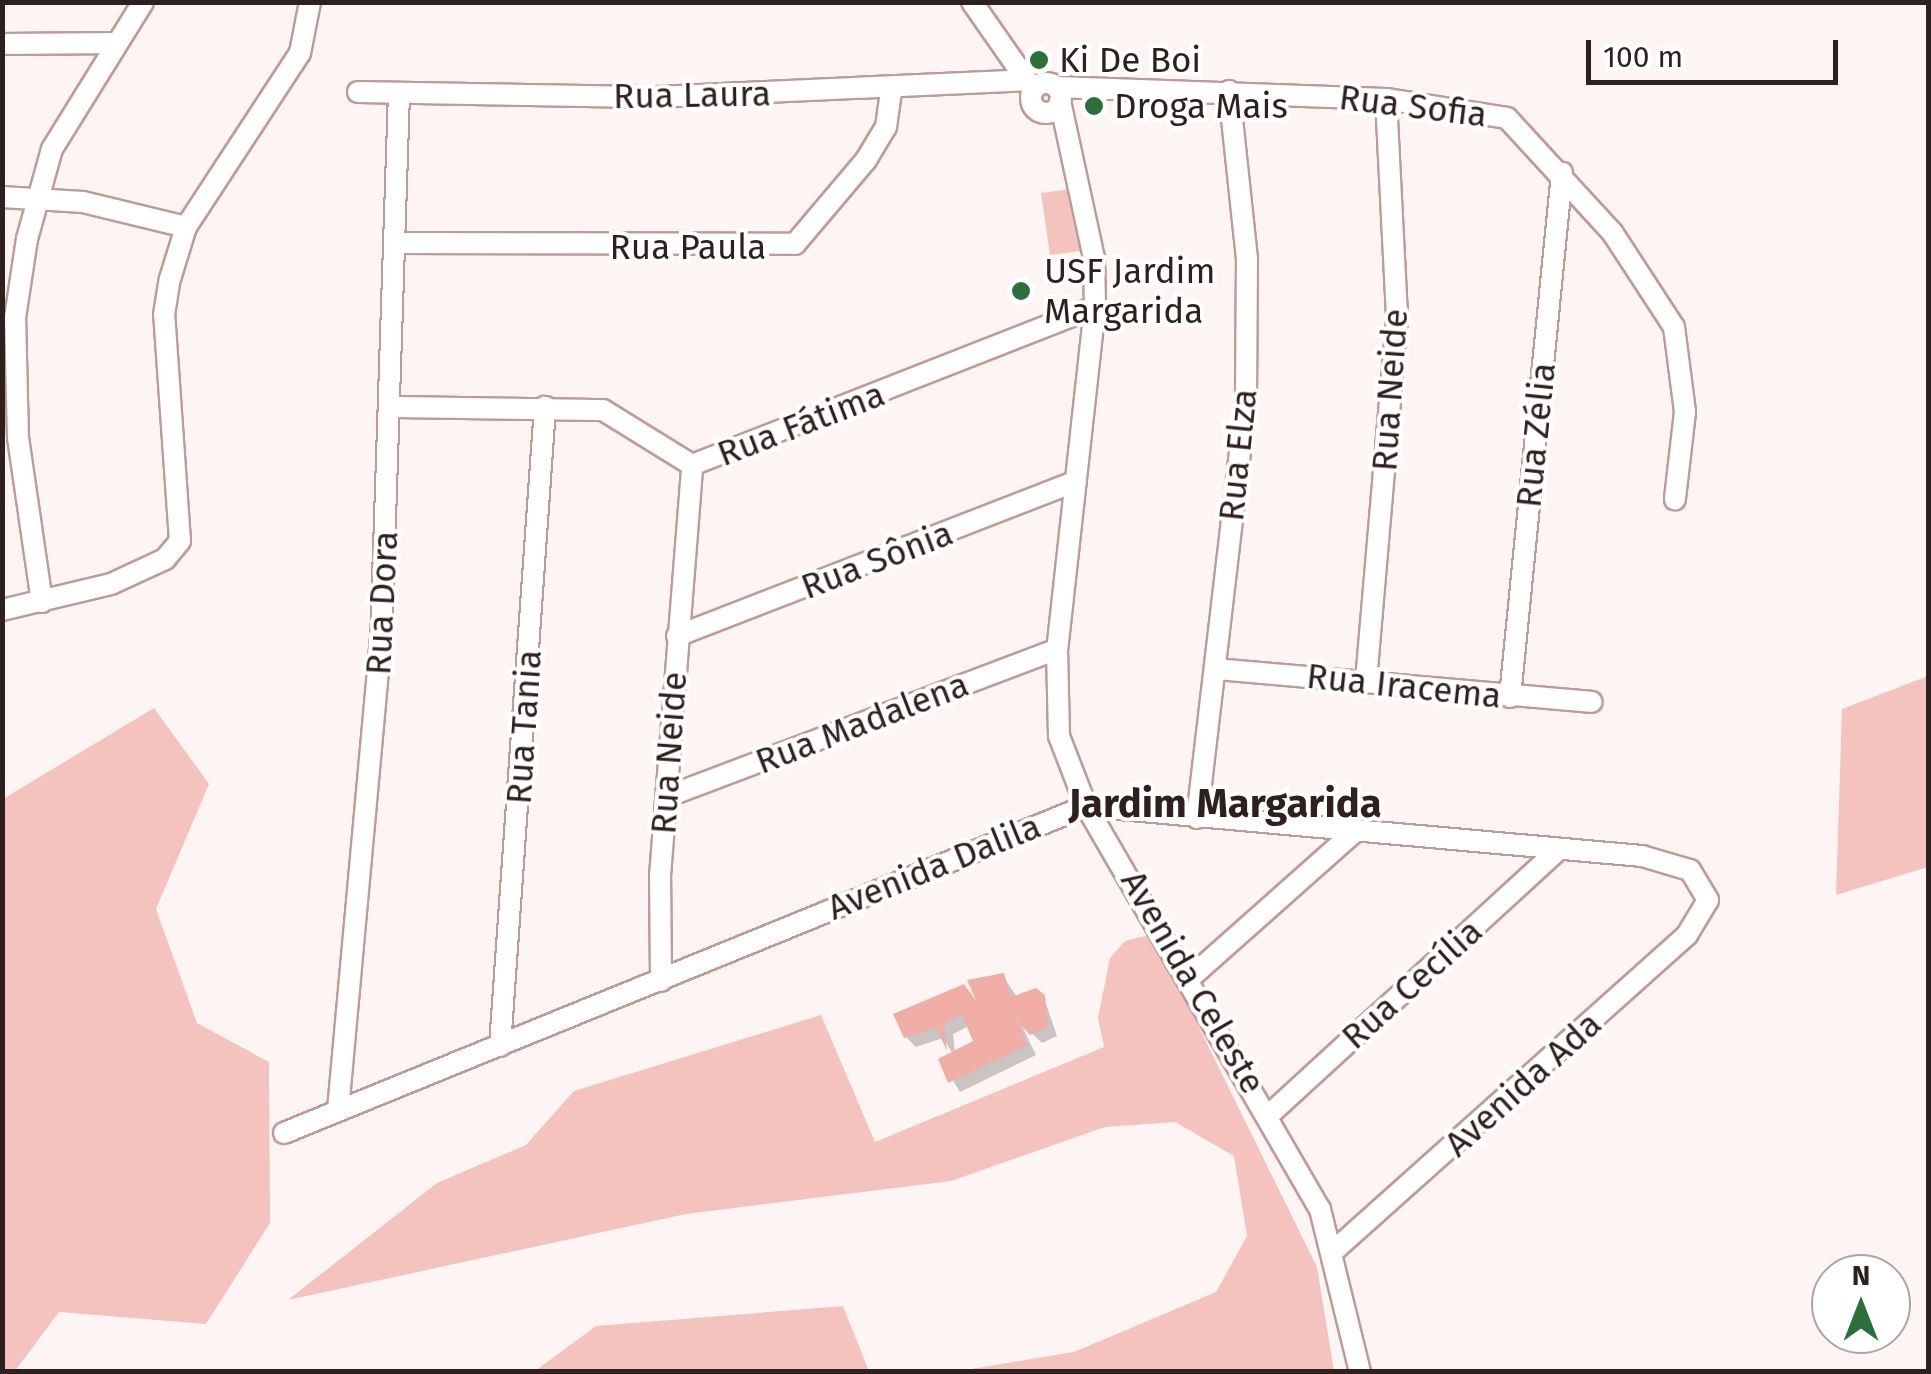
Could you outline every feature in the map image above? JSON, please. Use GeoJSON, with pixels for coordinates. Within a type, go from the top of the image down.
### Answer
{"type":"FeatureCollection","features":[{"type":"Feature","properties":{"kind":"street"},"geometry":{"type":"LineString","coordinates":[[42,602],[18,438],[15,318],[38,198],[52,149],[114,43],[143,2]]}},
{"type":"Feature","properties":{"kind":"street"},"geometry":{"type":"LineString","coordinates":[[2,610],[146,570],[180,541],[164,314],[186,227],[300,53],[310,2]]}},
{"type":"Feature","properties":{"kind":"street"},"geometry":{"type":"LineString","coordinates":[[976,5],[1030,85]]}},
{"type":"Feature","properties":{"kind":"street"},"geometry":{"type":"LineString","coordinates":[[2,44],[114,43]]}},
{"type":"Feature","properties":{"kind":"street","name":"Rua Laura"},"geometry":{"type":"LineString","coordinates":[[358,92],[891,90],[1030,85],[1053,100]]}},
{"type":"Feature","properties":{"kind":"street","name":"Rua Paula"},"geometry":{"type":"LineString","coordinates":[[394,242],[795,244],[866,160],[886,127],[891,90]]}},
{"type":"Feature","properties":{"kind":"street","name":"Rua Sofia"},"geometry":{"type":"LineString","coordinates":[[1053,100],[1229,91],[1386,99],[1494,111],[1562,173],[1646,277],[1678,338],[1685,412],[1675,499]]}},
{"type":"Feature","properties":{"kind":"street","name":"Rua Elza"},"geometry":{"type":"LineString","coordinates":[[1197,818],[1216,669],[1248,332],[1229,91]]}},
{"type":"Feature","properties":{"kind":"street","name":"Rua Dora"},"geometry":{"type":"LineString","coordinates":[[338,1110],[381,640],[398,94]]}},
{"type":"Feature","properties":{"kind":"street","name":"Rua Neide"},"geometry":{"type":"LineString","coordinates":[[1366,681],[1398,316],[1386,99]]}},
{"type":"Feature","properties":{"kind":"street","name":"Avenida Celeste"},"geometry":{"type":"LineString","coordinates":[[1053,100],[1080,173],[1095,307],[1057,649],[1060,736],[1086,806],[1270,1114],[1336,1249],[1360,1372]]}},
{"type":"Feature","properties":{"kind":"street","name":"Rua Zélia"},"geometry":{"type":"LineString","coordinates":[[1510,696],[1562,173]]}},
{"type":"Feature","properties":{"kind":"street"},"geometry":{"type":"LineString","coordinates":[[2,197],[38,198],[186,227]]}},
{"type":"Feature","properties":{"kind":"street","name":"Rua Fátima"},"geometry":{"type":"LineString","coordinates":[[388,407],[603,410],[692,465],[1095,307]]}},
{"type":"Feature","properties":{"kind":"street","name":"Rua Tania"},"geometry":{"type":"LineString","coordinates":[[500,1046],[545,407]]}},
{"type":"Feature","properties":{"kind":"street","name":"Rua Neide"},"geometry":{"type":"LineString","coordinates":[[661,980],[666,798],[692,465]]}},
{"type":"Feature","properties":{"kind":"street","name":"Rua Sônia"},"geometry":{"type":"LineString","coordinates":[[678,636],[1076,482]]}},
{"type":"Feature","properties":{"kind":"street","name":"Rua Madalena"},"geometry":{"type":"LineString","coordinates":[[666,798],[1057,649]]}},
{"type":"Feature","properties":{"kind":"street","name":"Rua Iracema"},"geometry":{"type":"LineString","coordinates":[[1216,669],[1592,702]]}},
{"type":"Feature","properties":{"kind":"street","name":"Avenida Dalila"},"geometry":{"type":"LineString","coordinates":[[284,1133],[1086,806],[1673,862],[1704,884],[1705,912]]}},
{"type":"Feature","properties":{"kind":"street"},"geometry":{"type":"LineString","coordinates":[[1191,977],[1352,834]]}},
{"type":"Feature","properties":{"kind":"street","name":"Rua Cecília"},"geometry":{"type":"LineString","coordinates":[[1270,1114],[1555,853]]}},
{"type":"Feature","properties":{"kind":"street","name":"Avenida Ada"},"geometry":{"type":"LineString","coordinates":[[1336,1249],[1705,912]]}},
{"type":"Feature","properties":{"kind":"shaded area"},"geometry":{"type":"Polygon","coordinates":[[[1071,189],[1081,251],[1050,255],[1041,193],[1071,189]]]}},
{"type":"Feature","properties":{"kind":"shaded area"},"geometry":{"type":"Polygon","coordinates":[[[1928,676],[1928,867],[1836,895],[1842,709],[1928,676]]]}},
{"type":"Feature","properties":{"kind":"shaded area"},"geometry":{"type":"Polygon","coordinates":[[[154,708],[209,784],[156,909],[197,1023],[269,1062],[270,1223],[206,1324],[59,1312],[15,1371],[3,1371],[3,799],[154,708]]]}},
{"type":"Feature","properties":{"kind":"shaded area"},"geometry":{"type":"Polygon","coordinates":[[[1153,934],[1317,1267],[1334,1371],[959,1371],[1074,1352],[1216,1292],[1247,1236],[1234,1156],[1175,1122],[1105,1127],[951,1181],[686,1214],[288,1300],[437,1183],[526,1145],[574,1091],[821,1015],[875,1142],[1104,1047],[1098,1018],[1110,958],[1125,941],[1153,934]]]}},
{"type":"Feature","properties":{"kind":"shaded area"},"geometry":{"type":"Polygon","coordinates":[[[843,1306],[869,1371],[535,1371],[596,1326],[843,1306]]]}},
{"type":"Feature","properties":{"kind":"building"},"geometry":{"type":"Polygon","coordinates":[[[1004,973],[1011,997],[1036,988],[1045,995],[1048,1027],[1030,1035],[1016,1020],[1028,1045],[948,1083],[938,1059],[973,1041],[962,1015],[944,1024],[947,1051],[936,1027],[904,1038],[893,1014],[964,984],[977,1002],[967,980],[1004,973]]]}},
{"type":"Feature","properties":{"kind":"place","name":"Ki De Boi"},"geometry":{"type":"Point","coordinates":[1039,60]}},
{"type":"Feature","properties":{"kind":"place","name":"Droga Mais"},"geometry":{"type":"Point","coordinates":[1094,106]}},
{"type":"Feature","properties":{"kind":"place","name":"USF Jardim Margarida"},"geometry":{"type":"Point","coordinates":[1021,291]}},
{"type":"Feature","properties":{"kind":"district","name":"Jardim Margarida"},"geometry":{"type":"Point","coordinates":[1225,804]}}]}
